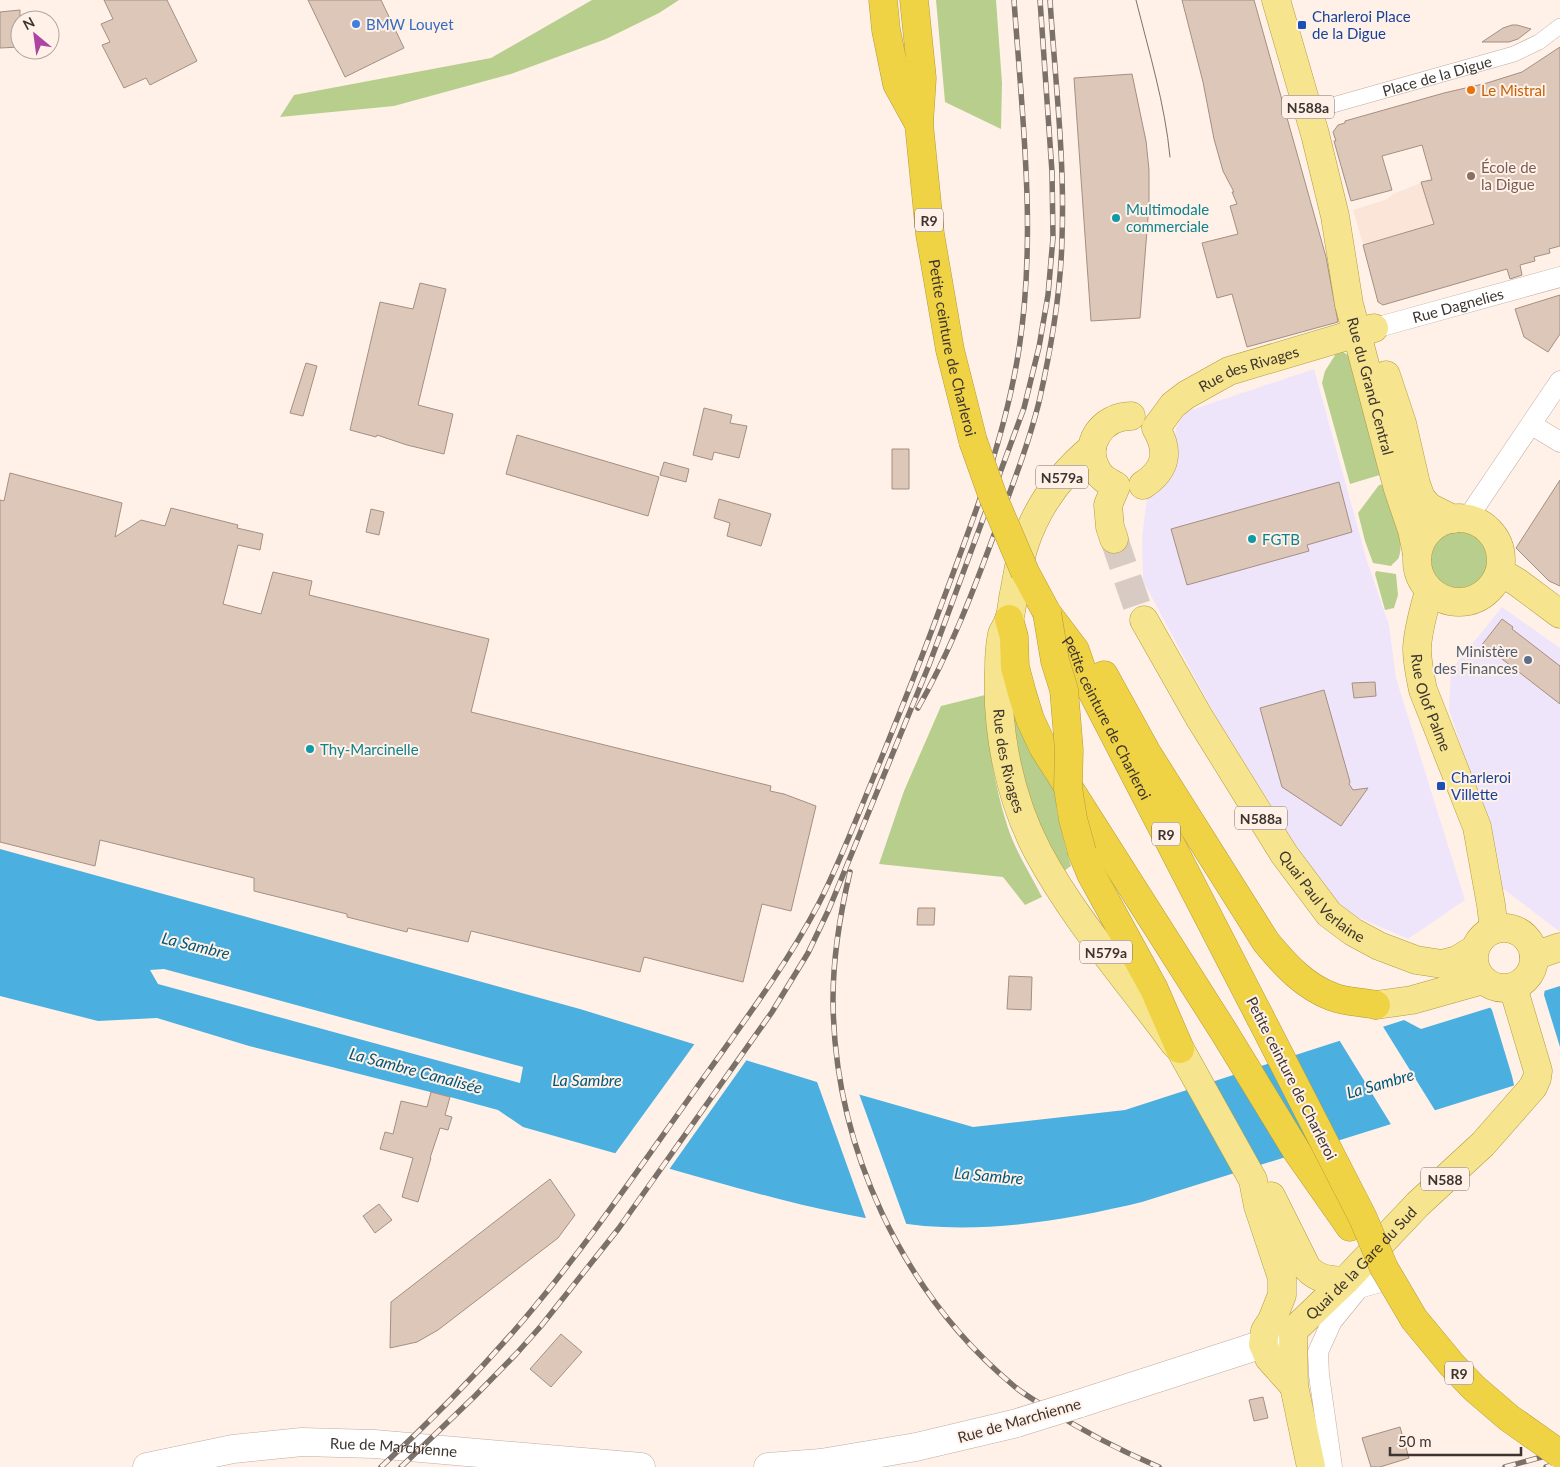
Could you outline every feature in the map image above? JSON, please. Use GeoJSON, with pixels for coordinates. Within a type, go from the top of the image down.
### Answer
{"type":"FeatureCollection","features":[{"type":"Feature","properties":{"kind":"highway"},"geometry":{"type":"LineString","coordinates":[[883,0],[886,30],[910,81]]}},
{"type":"Feature","properties":{"kind":"highway"},"geometry":{"type":"LineString","coordinates":[[910,81],[914,0]]}},
{"type":"Feature","properties":{"kind":"highway","name":"Petite ceinture de Charleroi"},"geometry":{"type":"LineString","coordinates":[[910,81],[919,124],[930,234],[950,350],[973,441],[996,505],[1025,572],[1046,613],[1075,650],[1084,676],[1363,1218],[1381,1276],[1414,1319],[1474,1388],[1509,1418],[1560,1454]]}},
{"type":"Feature","properties":{"kind":"highway"},"geometry":{"type":"LineString","coordinates":[[1046,613],[1055,661],[1064,690],[1070,750],[1068,788],[1073,819],[1082,852],[1091,874],[1154,989],[1180,1049]]}},
{"type":"Feature","properties":{"kind":"highway"},"geometry":{"type":"LineString","coordinates":[[1009,619],[1014,637],[1015,667],[1030,719],[1043,746],[1224,1032],[1296,1150],[1350,1227],[1381,1276]]}},
{"type":"Feature","properties":{"kind":"highway"},"geometry":{"type":"LineString","coordinates":[[1075,650],[1099,665],[1147,753],[1168,787],[1266,942],[1288,968],[1306,982],[1333,997],[1376,1004]]}},
{"type":"Feature","properties":{"kind":"main road","name":"Rue du Grand Central"},"geometry":{"type":"LineString","coordinates":[[1276,0],[1335,216],[1348,298],[1379,354],[1402,423],[1421,498],[1430,508],[1460,519]]}},
{"type":"Feature","properties":{"kind":"main road","name":"Rue du Grand Central"},"geometry":{"type":"LineString","coordinates":[[1366,330],[1398,489],[1412,530],[1417,554]]}},
{"type":"Feature","properties":{"kind":"main road","name":"Rue des Rivages"},"geometry":{"type":"LineString","coordinates":[[1146,424],[1186,394],[1229,371],[1366,330]]}},
{"type":"Feature","properties":{"kind":"main road"},"geometry":{"type":"LineString","coordinates":[[1114,539],[1110,527],[1108,505],[1126,486],[1154,477],[1161,466],[1164,453],[1162,440],[1146,424],[1121,416],[1109,421],[1102,427],[1097,434],[1092,448],[1093,460],[1098,471],[1106,480],[1126,486]]}},
{"type":"Feature","properties":{"kind":"main road","name":"Rue des Rivages"},"geometry":{"type":"LineString","coordinates":[[1092,448],[1058,480],[1039,511],[1025,543],[1009,619],[1002,634],[1001,643],[999,706],[1004,746],[1013,789],[1037,850],[1065,896],[1090,931],[1180,1049]]}},
{"type":"Feature","properties":{"kind":"main road"},"geometry":{"type":"LineString","coordinates":[[1417,554],[1421,541],[1429,530],[1440,523],[1460,519]]}},
{"type":"Feature","properties":{"kind":"main road","name":"N588a"},"geometry":{"type":"LineString","coordinates":[[1460,519],[1483,526],[1495,538],[1500,555],[1500,572]]}},
{"type":"Feature","properties":{"kind":"main road","name":"N588a"},"geometry":{"type":"LineString","coordinates":[[1417,554],[1417,567],[1421,580],[1429,591]]}},
{"type":"Feature","properties":{"kind":"main road"},"geometry":{"type":"LineString","coordinates":[[1429,591],[1439,598],[1451,602],[1473,600],[1482,596],[1490,589],[1500,572],[1517,582],[1560,614]]}},
{"type":"Feature","properties":{"kind":"main road","name":"Rue Olof Palme"},"geometry":{"type":"LineString","coordinates":[[1429,591],[1417,646],[1420,676],[1423,690],[1477,827],[1492,906],[1494,929]]}},
{"type":"Feature","properties":{"kind":"main road","name":"Quai Paul Verlaine"},"geometry":{"type":"LineString","coordinates":[[1144,620],[1199,717],[1284,854],[1329,914],[1353,932],[1378,946],[1416,960],[1442,964],[1457,960],[1475,949]]}},
{"type":"Feature","properties":{"kind":"main road"},"geometry":{"type":"LineString","coordinates":[[1475,949],[1474,965],[1483,980],[1491,985],[1513,989],[1527,977],[1534,965],[1532,947],[1528,939],[1521,932],[1512,928],[1494,929]]}},
{"type":"Feature","properties":{"kind":"main road","name":"N588a"},"geometry":{"type":"LineString","coordinates":[[1475,949],[1479,940],[1494,929]]}},
{"type":"Feature","properties":{"kind":"main road"},"geometry":{"type":"LineString","coordinates":[[1534,956],[1560,947]]}},
{"type":"Feature","properties":{"kind":"main road"},"geometry":{"type":"LineString","coordinates":[[1376,1004],[1420,998],[1483,980]]}},
{"type":"Feature","properties":{"kind":"main road","name":"Quai de la Gare du Sud"},"geometry":{"type":"LineString","coordinates":[[1293,1331],[1418,1204],[1483,1144],[1533,1087],[1538,1071],[1513,989]]}},
{"type":"Feature","properties":{"kind":"main road","name":"N579a"},"geometry":{"type":"LineString","coordinates":[[1180,1049],[1253,1180],[1258,1206],[1272,1219],[1314,1276],[1327,1280],[1344,1281]]}},
{"type":"Feature","properties":{"kind":"main road","name":"N579a"},"geometry":{"type":"LineString","coordinates":[[1263,1344],[1265,1331],[1272,1320],[1282,1295],[1272,1219]]}},
{"type":"Feature","properties":{"kind":"main road"},"geometry":{"type":"LineString","coordinates":[[1293,1331],[1294,1386],[1311,1467]]}},
{"type":"Feature","properties":{"kind":"main road","name":"Rue de Marchienne"},"geometry":{"type":"LineString","coordinates":[[768,1467],[821,1463],[916,1447],[1016,1423],[1263,1344],[1293,1331]]}},
{"type":"Feature","properties":{"kind":"main road"},"geometry":{"type":"LineString","coordinates":[[1263,1344],[1269,1358],[1294,1386]]}},
{"type":"Feature","properties":{"kind":"main road"},"geometry":{"type":"LineString","coordinates":[[1302,1419],[1323,1467]]}},
{"type":"Feature","properties":{"kind":"main road","name":"Rue de Marchienne"},"geometry":{"type":"LineString","coordinates":[[147,1467],[233,1449],[302,1442],[374,1444],[641,1467]]}},
{"type":"Feature","properties":{"kind":"street","name":"Place de la Digue"},"geometry":{"type":"LineString","coordinates":[[1308,112],[1514,54],[1539,42],[1560,26]]}},
{"type":"Feature","properties":{"kind":"street","name":"Rue Dagnelies"},"geometry":{"type":"LineString","coordinates":[[1366,330],[1560,277]]}},
{"type":"Feature","properties":{"kind":"street"},"geometry":{"type":"LineString","coordinates":[[1460,519],[1532,426],[1560,382]]}},
{"type":"Feature","properties":{"kind":"street"},"geometry":{"type":"LineString","coordinates":[[1532,426],[1560,442]]}},
{"type":"Feature","properties":{"kind":"street"},"geometry":{"type":"LineString","coordinates":[[1332,1467],[1319,1375],[1318,1352],[1332,1321],[1360,1288],[1381,1276]]}},
{"type":"Feature","properties":{"kind":"shaded area","name":"École de la Digue"},"geometry":{"type":"Polygon","coordinates":[[[1498,137],[1449,219],[1363,244],[1353,210],[1388,199],[1393,194],[1423,182],[1498,137]]]}},
{"type":"Feature","properties":{"kind":"shaded area"},"geometry":{"type":"Polygon","coordinates":[[[1314,369],[1367,561],[1389,625],[1396,678],[1465,900],[1408,939],[1348,913],[1316,878],[1216,717],[1143,581],[1142,538],[1147,497],[1170,476],[1176,428],[1185,412],[1314,369]]]}},
{"type":"Feature","properties":{"kind":"shaded area"},"geometry":{"type":"Polygon","coordinates":[[[1502,607],[1560,648],[1560,932],[1501,887],[1500,869],[1490,821],[1471,775],[1449,710],[1451,670],[1502,607]]]}},
{"type":"Feature","properties":{"kind":"green space"},"geometry":{"type":"Polygon","coordinates":[[[592,0],[679,0],[659,13],[606,39],[511,74],[394,106],[280,117],[294,95],[491,58],[592,0]]]}},
{"type":"Feature","properties":{"kind":"green space"},"geometry":{"type":"Polygon","coordinates":[[[936,0],[996,0],[1002,83],[1001,129],[945,102],[936,0]]]}},
{"type":"Feature","properties":{"kind":"green space"},"geometry":{"type":"Polygon","coordinates":[[[1337,352],[1343,352],[1351,357],[1383,474],[1350,484],[1322,383],[1325,371],[1337,352]]]}},
{"type":"Feature","properties":{"kind":"green space"},"geometry":{"type":"Polygon","coordinates":[[[1386,484],[1400,541],[1399,557],[1391,566],[1373,563],[1358,513],[1379,485],[1386,484]]]}},
{"type":"Feature","properties":{"kind":"green space"},"geometry":{"type":"Polygon","coordinates":[[[1453,527],[1465,527],[1481,536],[1488,546],[1490,558],[1488,570],[1481,580],[1465,589],[1453,589],[1442,584],[1433,575],[1428,564],[1428,552],[1433,541],[1442,532],[1453,527]]]}},
{"type":"Feature","properties":{"kind":"green space"},"geometry":{"type":"Polygon","coordinates":[[[1376,571],[1396,574],[1398,595],[1394,608],[1385,610],[1375,574],[1376,571]]]}},
{"type":"Feature","properties":{"kind":"green space"},"geometry":{"type":"Polygon","coordinates":[[[985,695],[987,729],[992,762],[1003,812],[1015,846],[1042,897],[1025,905],[1003,877],[879,864],[904,791],[941,706],[985,695]]]}},
{"type":"Feature","properties":{"kind":"green space"},"geometry":{"type":"Polygon","coordinates":[[[1010,695],[1055,785],[1057,812],[1071,866],[1061,873],[1019,782],[1010,695]]]}},
{"type":"Feature","properties":{"kind":"water","name":"La Sambre"},"geometry":{"type":"Polygon","coordinates":[[[0,849],[580,1009],[833,1087],[973,1127],[1125,1110],[1404,1020],[1421,1029],[1560,986],[1560,1071],[1142,1202],[1034,1223],[979,1227],[924,1226],[842,1214],[762,1195],[523,1127],[498,1110],[249,1046],[157,1018],[98,1021],[0,996],[0,849]],[[164,969],[150,970],[158,984],[520,1083],[523,1067],[164,969]]]}},
{"type":"Feature","properties":{"kind":"pier"},"geometry":{"type":"Polygon","coordinates":[[[1545,988],[1544,995],[1560,1047],[1560,1073],[1512,1088],[1514,1085],[1512,1076],[1492,1010],[1489,1006],[1545,988]]]}},
{"type":"Feature","properties":{"kind":"pier"},"geometry":{"type":"Polygon","coordinates":[[[1382,1025],[1436,1112],[1392,1126],[1338,1038],[1382,1025]]]}},
{"type":"Feature","properties":{"kind":"pier"},"geometry":{"type":"Polygon","coordinates":[[[696,1042],[748,1058],[668,1171],[614,1155],[696,1042]]]}},
{"type":"Feature","properties":{"kind":"pier"},"geometry":{"type":"Polygon","coordinates":[[[816,1079],[858,1091],[907,1226],[867,1221],[816,1079]]]}},
{"type":"Feature","properties":{"kind":"building"},"geometry":{"type":"Polygon","coordinates":[[[104,0],[167,0],[197,61],[150,85],[146,78],[124,88],[102,45],[110,42],[101,24],[113,19],[104,0]]]}},
{"type":"Feature","properties":{"kind":"building","name":"BMW Louyet"},"geometry":{"type":"Polygon","coordinates":[[[308,0],[381,0],[404,48],[345,77],[308,0]]]}},
{"type":"Feature","properties":{"kind":"building"},"geometry":{"type":"Polygon","coordinates":[[[1182,0],[1254,0],[1326,257],[1338,322],[1247,347],[1232,294],[1217,298],[1202,243],[1238,234],[1230,206],[1237,204],[1232,192],[1234,192],[1223,171],[1214,139],[1203,82],[1182,0]]]}},
{"type":"Feature","properties":{"kind":"building"},"geometry":{"type":"Polygon","coordinates":[[[10,11],[10,48],[0,48],[0,12],[10,11]]]}},
{"type":"Feature","properties":{"kind":"building"},"geometry":{"type":"Polygon","coordinates":[[[1512,25],[1531,29],[1518,39],[1509,42],[1482,42],[1503,28],[1512,25]]]}},
{"type":"Feature","properties":{"kind":"building"},"geometry":{"type":"Polygon","coordinates":[[[1560,47],[1560,246],[1549,249],[1550,253],[1534,257],[1535,261],[1520,265],[1522,275],[1510,279],[1507,269],[1383,305],[1378,302],[1363,245],[1434,224],[1421,182],[1432,180],[1422,145],[1382,156],[1392,190],[1351,201],[1333,132],[1338,125],[1345,123],[1345,121],[1522,72],[1560,47]]]}},
{"type":"Feature","properties":{"kind":"building","name":"Multimodale commerciale"},"geometry":{"type":"Polygon","coordinates":[[[1132,74],[1146,141],[1149,170],[1149,206],[1140,318],[1091,321],[1074,78],[1132,74]]]}},
{"type":"Feature","properties":{"kind":"building"},"geometry":{"type":"Polygon","coordinates":[[[420,283],[446,289],[418,405],[453,414],[444,454],[377,435],[376,437],[350,430],[380,302],[413,309],[420,283]]]}},
{"type":"Feature","properties":{"kind":"building"},"geometry":{"type":"Polygon","coordinates":[[[1560,295],[1560,334],[1548,352],[1524,337],[1515,309],[1560,295]]]}},
{"type":"Feature","properties":{"kind":"building"},"geometry":{"type":"Polygon","coordinates":[[[306,363],[317,366],[303,416],[290,413],[306,363]]]}},
{"type":"Feature","properties":{"kind":"building"},"geometry":{"type":"Polygon","coordinates":[[[704,408],[732,415],[730,423],[747,426],[739,458],[714,452],[712,460],[693,455],[704,408]]]}},
{"type":"Feature","properties":{"kind":"building"},"geometry":{"type":"Polygon","coordinates":[[[517,435],[659,477],[648,516],[506,474],[517,435]]]}},
{"type":"Feature","properties":{"kind":"building"},"geometry":{"type":"Polygon","coordinates":[[[892,449],[909,449],[909,489],[892,489],[892,449]]]}},
{"type":"Feature","properties":{"kind":"building"},"geometry":{"type":"Polygon","coordinates":[[[664,462],[689,469],[686,482],[660,475],[664,462]]]}},
{"type":"Feature","properties":{"kind":"building","name":"Thy-Marcinelle"},"geometry":{"type":"Polygon","coordinates":[[[10,473],[122,503],[115,537],[141,520],[165,526],[171,508],[238,525],[237,528],[263,534],[260,550],[238,545],[223,604],[261,614],[273,572],[312,581],[309,595],[489,639],[471,712],[771,786],[770,791],[816,806],[791,911],[762,904],[743,982],[644,957],[640,972],[471,931],[468,942],[408,928],[407,932],[347,917],[347,914],[254,891],[254,878],[100,840],[95,866],[0,842],[0,500],[4,501],[10,473]]]}},
{"type":"Feature","properties":{"kind":"building"},"geometry":{"type":"Polygon","coordinates":[[[1560,480],[1560,586],[1549,581],[1516,548],[1560,480]]]}},
{"type":"Feature","properties":{"kind":"building","name":"FGTB"},"geometry":{"type":"Polygon","coordinates":[[[1339,482],[1352,532],[1307,545],[1309,551],[1187,585],[1171,529],[1339,482]]]}},
{"type":"Feature","properties":{"kind":"building"},"geometry":{"type":"Polygon","coordinates":[[[719,499],[771,514],[761,546],[727,536],[730,523],[714,518],[719,499]]]}},
{"type":"Feature","properties":{"kind":"building"},"geometry":{"type":"Polygon","coordinates":[[[371,509],[384,512],[379,535],[366,532],[371,509]]]}},
{"type":"Feature","properties":{"kind":"building","name":"Ministère des Finances"},"geometry":{"type":"Polygon","coordinates":[[[1502,619],[1560,666],[1560,704],[1493,652],[1492,654],[1481,646],[1502,619]]]}},
{"type":"Feature","properties":{"kind":"building"},"geometry":{"type":"Polygon","coordinates":[[[1375,682],[1376,696],[1354,698],[1352,683],[1375,682]]]}},
{"type":"Feature","properties":{"kind":"building"},"geometry":{"type":"Polygon","coordinates":[[[1324,690],[1349,784],[1353,790],[1368,788],[1341,826],[1282,787],[1260,708],[1324,690]]]}},
{"type":"Feature","properties":{"kind":"building"},"geometry":{"type":"Polygon","coordinates":[[[918,908],[935,908],[934,925],[917,925],[918,908]]]}},
{"type":"Feature","properties":{"kind":"building"},"geometry":{"type":"Polygon","coordinates":[[[1009,976],[1032,977],[1031,1010],[1007,1009],[1009,976]]]}},
{"type":"Feature","properties":{"kind":"building"},"geometry":{"type":"Polygon","coordinates":[[[431,1092],[450,1097],[445,1115],[452,1117],[448,1130],[440,1128],[418,1202],[402,1197],[413,1158],[380,1149],[385,1132],[393,1134],[401,1101],[427,1107],[431,1092]]]}},
{"type":"Feature","properties":{"kind":"building"},"geometry":{"type":"Polygon","coordinates":[[[550,1179],[575,1215],[558,1238],[438,1330],[417,1342],[390,1348],[391,1302],[550,1179]]]}},
{"type":"Feature","properties":{"kind":"building"},"geometry":{"type":"Polygon","coordinates":[[[379,1204],[392,1220],[375,1233],[363,1216],[379,1204]]]}},
{"type":"Feature","properties":{"kind":"building"},"geometry":{"type":"Polygon","coordinates":[[[561,1334],[582,1352],[551,1387],[530,1369],[561,1334]]]}},
{"type":"Feature","properties":{"kind":"building"},"geometry":{"type":"Polygon","coordinates":[[[1263,1397],[1268,1418],[1254,1421],[1249,1400],[1263,1397]]]}},
{"type":"Feature","properties":{"kind":"building"},"geometry":{"type":"Polygon","coordinates":[[[1400,1427],[1409,1458],[1380,1467],[1371,1467],[1362,1438],[1400,1427]]]}},
{"type":"Feature","properties":{"kind":"tunnel"},"geometry":{"type":"LineString","coordinates":[[1114,539],[1138,609],[1144,620]]}},
{"type":"Feature","properties":{"kind":"tram line"},"geometry":{"type":"LineString","coordinates":[[1136,0],[1160,98],[1170,157]]}},
{"type":"Feature","properties":{"kind":"railway"},"geometry":{"type":"LineString","coordinates":[[381,1467],[492,1356],[549,1290],[592,1234],[776,976],[819,903],[840,858],[906,696],[963,547],[986,482],[1013,383],[1019,349],[1027,262],[1024,131],[1014,0]]}},
{"type":"Feature","properties":{"kind":"railway"},"geometry":{"type":"LineString","coordinates":[[401,1467],[517,1353],[541,1326],[619,1228],[772,1012],[808,953],[829,909],[929,665],[1024,408],[1039,347],[1048,295],[1053,238],[1052,172],[1040,0]]}},
{"type":"Feature","properties":{"kind":"railway"},"geometry":{"type":"LineString","coordinates":[[918,708],[951,644],[987,554],[1030,435],[1048,362],[1060,279],[1063,208],[1061,149],[1050,0]]}},
{"type":"Feature","properties":{"kind":"railway"},"geometry":{"type":"LineString","coordinates":[[850,872],[840,919],[834,967],[833,1000],[836,1054],[846,1108],[861,1161],[881,1212],[907,1261],[938,1306],[974,1348],[1014,1386],[1086,1432],[1159,1467]]}},
{"type":"Feature","properties":{"kind":"railway"},"geometry":{"type":"LineString","coordinates":[[1505,1467],[1560,1452]]}},
{"type":"Feature","properties":{"kind":"railway"},"geometry":{"type":"LineString","coordinates":[[1546,1467],[1560,1463]]}},
{"type":"Feature","properties":{"kind":"place","name":"BMW Louyet"},"geometry":{"type":"Point","coordinates":[356,24]}},
{"type":"Feature","properties":{"kind":"place","name":"Charleroi Place de la Digue"},"geometry":{"type":"Point","coordinates":[1302,25]}},
{"type":"Feature","properties":{"kind":"place","name":"Le Mistral"},"geometry":{"type":"Point","coordinates":[1471,90]}},
{"type":"Feature","properties":{"kind":"place","name":"École de la Digue"},"geometry":{"type":"Point","coordinates":[1471,176]}},
{"type":"Feature","properties":{"kind":"place","name":"Multimodale commerciale"},"geometry":{"type":"Point","coordinates":[1116,218]}},
{"type":"Feature","properties":{"kind":"place","name":"FGTB"},"geometry":{"type":"Point","coordinates":[1252,539]}},
{"type":"Feature","properties":{"kind":"place","name":"Ministère des Finances"},"geometry":{"type":"Point","coordinates":[1528,660]}},
{"type":"Feature","properties":{"kind":"place","name":"Thy-Marcinelle"},"geometry":{"type":"Point","coordinates":[310,749]}},
{"type":"Feature","properties":{"kind":"place","name":"Charleroi Villette"},"geometry":{"type":"Point","coordinates":[1441,786]}},
{"type":"Feature","properties":{"kind":"water label","name":"La Sambre Canalisée"},"geometry":{"type":"Point","coordinates":[416,1070]}}]}
